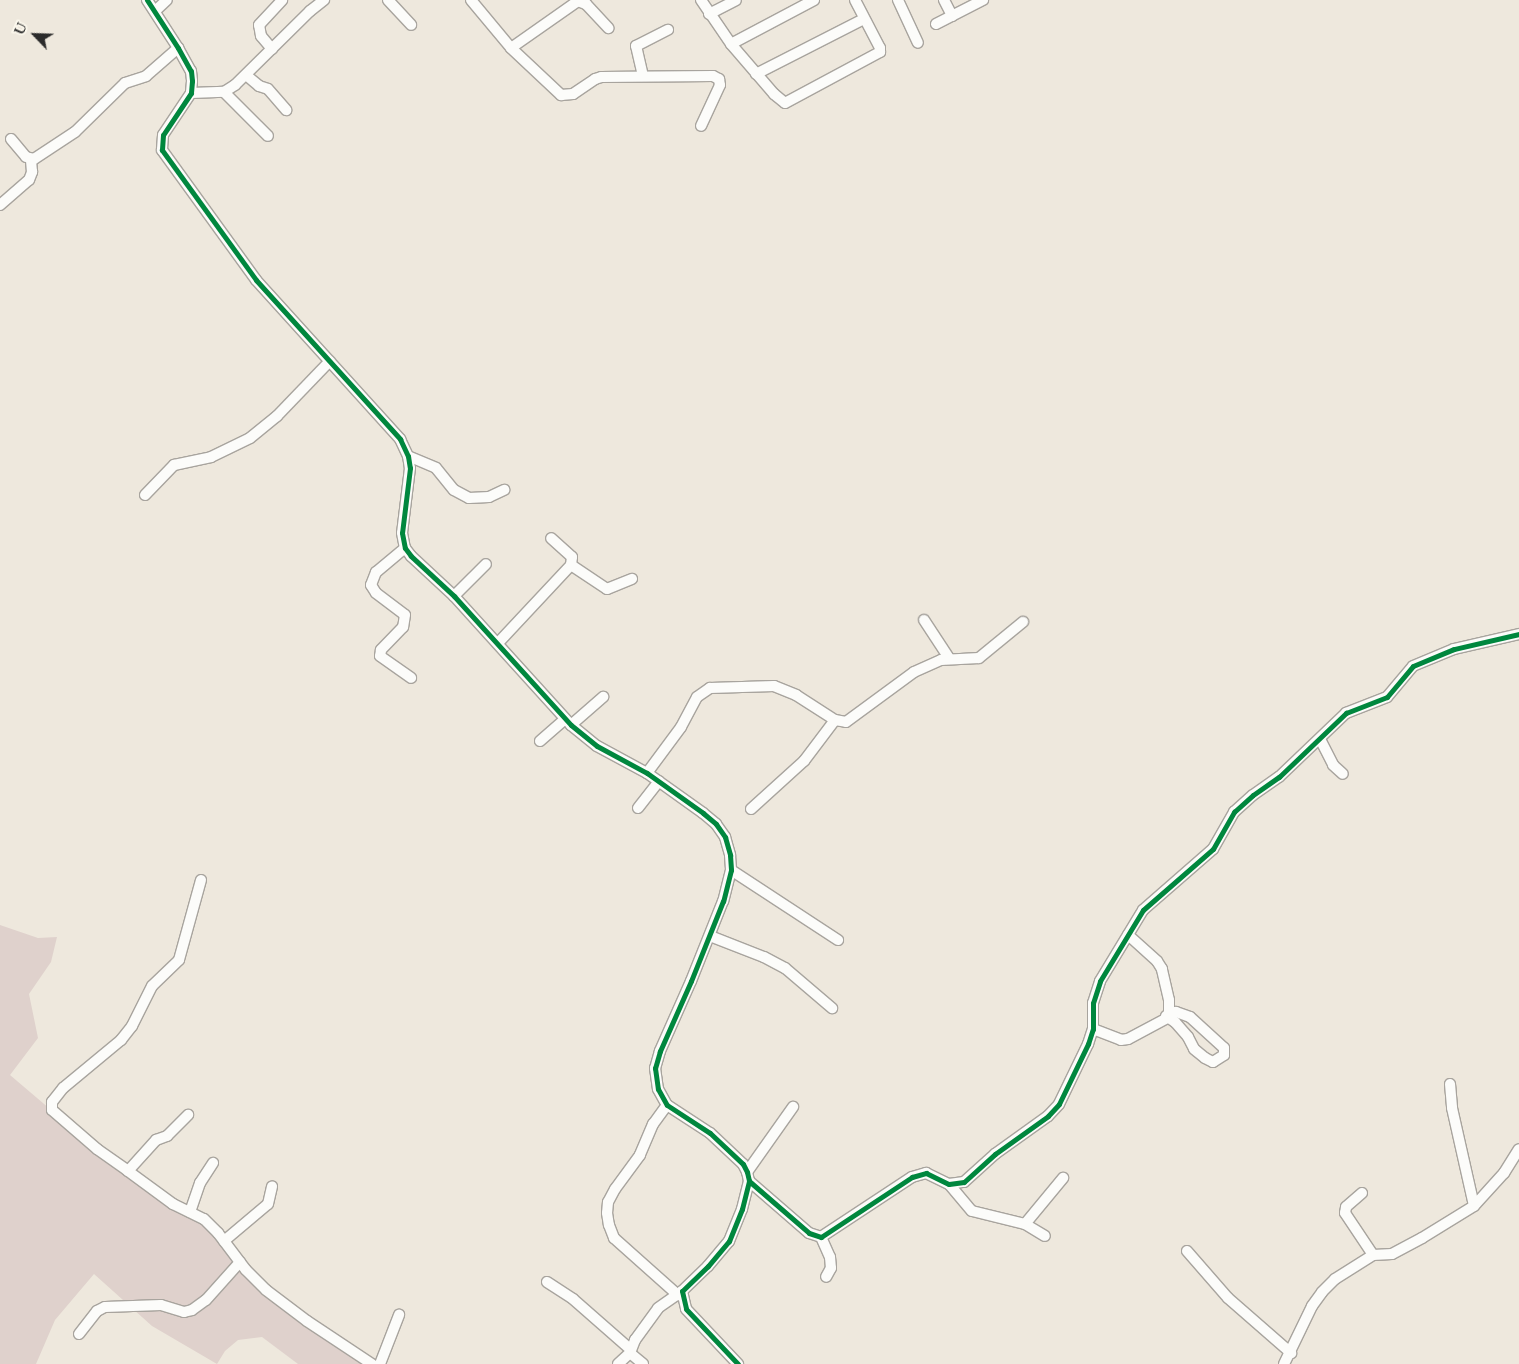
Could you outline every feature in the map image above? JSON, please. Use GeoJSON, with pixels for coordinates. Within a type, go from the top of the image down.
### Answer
{"type":"FeatureCollection","features":[{"type":"Feature","properties":{"kind":"street"},"geometry":{"type":"LineString","coordinates":[[147,0],[191,71],[191,93],[164,135],[162,150],[256,280],[400,439],[408,456],[409,479],[402,518],[405,548],[411,556],[454,596],[568,722],[597,746],[647,773],[716,824],[728,845],[731,870],[710,936],[656,1060],[655,1076],[661,1097],[667,1105],[710,1133],[742,1164],[748,1177],[809,1233],[821,1238],[830,1257],[831,1268],[826,1277]]}},
{"type":"Feature","properties":{"kind":"street"},"geometry":{"type":"LineString","coordinates":[[155,11],[167,0]]}},
{"type":"Feature","properties":{"kind":"street"},"geometry":{"type":"LineString","coordinates":[[272,49],[261,36],[259,25],[282,0]]}},
{"type":"Feature","properties":{"kind":"street"},"geometry":{"type":"LineString","coordinates":[[191,93],[224,92],[246,75],[299,21],[324,0]]}},
{"type":"Feature","properties":{"kind":"street"},"geometry":{"type":"LineString","coordinates":[[388,0],[411,25]]}},
{"type":"Feature","properties":{"kind":"street"},"geometry":{"type":"LineString","coordinates":[[701,0],[731,44],[756,74],[785,103],[880,52],[880,48],[856,0]]}},
{"type":"Feature","properties":{"kind":"street"},"geometry":{"type":"LineString","coordinates":[[710,14],[736,0]]}},
{"type":"Feature","properties":{"kind":"street"},"geometry":{"type":"LineString","coordinates":[[731,44],[814,0]]}},
{"type":"Feature","properties":{"kind":"street"},"geometry":{"type":"LineString","coordinates":[[898,0],[918,43]]}},
{"type":"Feature","properties":{"kind":"street"},"geometry":{"type":"LineString","coordinates":[[944,0],[952,16]]}},
{"type":"Feature","properties":{"kind":"street"},"geometry":{"type":"LineString","coordinates":[[936,24],[983,0]]}},
{"type":"Feature","properties":{"kind":"street"},"geometry":{"type":"LineString","coordinates":[[511,48],[578,1],[586,4],[608,28]]}},
{"type":"Feature","properties":{"kind":"street"},"geometry":{"type":"LineString","coordinates":[[476,2],[511,48],[561,95],[573,94],[601,77],[713,76],[719,79],[720,85],[701,126]]}},
{"type":"Feature","properties":{"kind":"street"},"geometry":{"type":"LineString","coordinates":[[756,74],[864,19]]}},
{"type":"Feature","properties":{"kind":"street"},"geometry":{"type":"LineString","coordinates":[[643,76],[636,46],[668,30]]}},
{"type":"Feature","properties":{"kind":"street"},"geometry":{"type":"LineString","coordinates":[[31,160],[62,142],[125,83],[146,76],[178,48]]}},
{"type":"Feature","properties":{"kind":"street"},"geometry":{"type":"LineString","coordinates":[[246,75],[259,86],[268,89],[286,110]]}},
{"type":"Feature","properties":{"kind":"street"},"geometry":{"type":"LineString","coordinates":[[224,92],[268,136]]}},
{"type":"Feature","properties":{"kind":"street"},"geometry":{"type":"LineString","coordinates":[[12,139],[26,157],[31,160]]}},
{"type":"Feature","properties":{"kind":"street"},"geometry":{"type":"LineString","coordinates":[[0,205],[29,180],[32,172],[31,160]]}},
{"type":"Feature","properties":{"kind":"street"},"geometry":{"type":"LineString","coordinates":[[145,495],[174,465],[211,457],[250,438],[277,416],[330,361]]}},
{"type":"Feature","properties":{"kind":"street"},"geometry":{"type":"LineString","coordinates":[[408,456],[436,468],[454,490],[469,498],[489,497],[504,490]]}},
{"type":"Feature","properties":{"kind":"street"},"geometry":{"type":"LineString","coordinates":[[498,643],[571,565],[572,557],[551,538]]}},
{"type":"Feature","properties":{"kind":"street"},"geometry":{"type":"LineString","coordinates":[[405,548],[372,576],[371,585],[376,593],[405,615],[403,626],[380,650],[380,656],[411,678]]}},
{"type":"Feature","properties":{"kind":"street"},"geometry":{"type":"LineString","coordinates":[[454,596],[486,564]]}},
{"type":"Feature","properties":{"kind":"street"},"geometry":{"type":"LineString","coordinates":[[571,565],[607,589],[632,579]]}},
{"type":"Feature","properties":{"kind":"street"},"geometry":{"type":"LineString","coordinates":[[924,620],[949,658]]}},
{"type":"Feature","properties":{"kind":"street"},"geometry":{"type":"LineString","coordinates":[[647,773],[677,733],[697,697],[710,688],[774,686],[796,695],[834,720],[846,722],[906,676],[949,658],[979,658],[1023,622]]}},
{"type":"Feature","properties":{"kind":"street"},"geometry":{"type":"LineString","coordinates":[[949,1184],[964,1182],[995,1154],[1048,1116],[1059,1104],[1081,1061],[1093,1029],[1096,991],[1128,935],[1151,901],[1213,849],[1234,812],[1253,795],[1279,777],[1346,713],[1387,697],[1413,666],[1440,653],[1519,634]]}},
{"type":"Feature","properties":{"kind":"street"},"geometry":{"type":"LineString","coordinates":[[540,741],[602,697]]}},
{"type":"Feature","properties":{"kind":"street"},"geometry":{"type":"LineString","coordinates":[[751,809],[804,762],[834,720]]}},
{"type":"Feature","properties":{"kind":"street"},"geometry":{"type":"LineString","coordinates":[[1320,739],[1334,765],[1343,774]]}},
{"type":"Feature","properties":{"kind":"street"},"geometry":{"type":"LineString","coordinates":[[638,808],[659,781]]}},
{"type":"Feature","properties":{"kind":"street"},"geometry":{"type":"LineString","coordinates":[[731,870],[838,940]]}},
{"type":"Feature","properties":{"kind":"street"},"geometry":{"type":"LineString","coordinates":[[201,880],[179,960],[152,986],[132,1026],[122,1040],[78,1074],[52,1102],[52,1110],[97,1149],[173,1204],[211,1225],[240,1262],[273,1295],[372,1364]]}},
{"type":"Feature","properties":{"kind":"street"},"geometry":{"type":"LineString","coordinates":[[1128,935],[1157,961],[1162,969],[1169,1000],[1168,1016]]}},
{"type":"Feature","properties":{"kind":"street"},"geometry":{"type":"LineString","coordinates":[[710,936],[764,957],[785,968],[832,1008]]}},
{"type":"Feature","properties":{"kind":"street"},"geometry":{"type":"LineString","coordinates":[[1093,1029],[1121,1040],[1128,1039],[1168,1016],[1176,1012],[1190,1017],[1224,1048],[1224,1055],[1213,1062],[1205,1058],[1194,1049],[1188,1037],[1176,1022],[1168,1016]]}},
{"type":"Feature","properties":{"kind":"street"},"geometry":{"type":"LineString","coordinates":[[1450,1084],[1452,1108],[1474,1206]]}},
{"type":"Feature","properties":{"kind":"street"},"geometry":{"type":"LineString","coordinates":[[667,1105],[653,1124],[644,1149],[615,1189],[608,1202],[609,1225],[614,1238],[680,1293],[686,1309],[738,1364]]}},
{"type":"Feature","properties":{"kind":"street"},"geometry":{"type":"LineString","coordinates":[[618,1364],[630,1351],[658,1308],[680,1293],[708,1266],[729,1241],[736,1226],[748,1177],[793,1107]]}},
{"type":"Feature","properties":{"kind":"street"},"geometry":{"type":"LineString","coordinates":[[128,1171],[156,1140],[167,1136],[188,1114]]}},
{"type":"Feature","properties":{"kind":"street"},"geometry":{"type":"LineString","coordinates":[[1284,1364],[1312,1306],[1335,1279],[1373,1255],[1392,1254],[1474,1206],[1504,1173],[1519,1149]]}},
{"type":"Feature","properties":{"kind":"street"},"geometry":{"type":"LineString","coordinates":[[190,1212],[200,1183],[213,1163]]}},
{"type":"Feature","properties":{"kind":"street"},"geometry":{"type":"LineString","coordinates":[[1508,1164],[1519,1169]]}},
{"type":"Feature","properties":{"kind":"street"},"geometry":{"type":"LineString","coordinates":[[821,1238],[912,1177],[926,1173],[949,1184],[972,1211],[1025,1224],[1045,1236]]}},
{"type":"Feature","properties":{"kind":"street"},"geometry":{"type":"LineString","coordinates":[[1025,1224],[1063,1178]]}},
{"type":"Feature","properties":{"kind":"street"},"geometry":{"type":"LineString","coordinates":[[224,1241],[268,1204],[272,1186]]}},
{"type":"Feature","properties":{"kind":"street"},"geometry":{"type":"LineString","coordinates":[[1362,1192],[1346,1207],[1345,1213],[1373,1255]]}},
{"type":"Feature","properties":{"kind":"street"},"geometry":{"type":"LineString","coordinates":[[1187,1251],[1228,1298],[1290,1352]]}},
{"type":"Feature","properties":{"kind":"street"},"geometry":{"type":"LineString","coordinates":[[79,1334],[97,1311],[105,1307],[161,1305],[184,1312],[192,1310],[206,1300],[240,1262]]}},
{"type":"Feature","properties":{"kind":"street"},"geometry":{"type":"LineString","coordinates":[[547,1282],[573,1299],[643,1364]]}},
{"type":"Feature","properties":{"kind":"street"},"geometry":{"type":"LineString","coordinates":[[380,1364],[398,1315]]}},
{"type":"Feature","properties":{"kind":"shaded area"},"geometry":{"type":"Polygon","coordinates":[[[0,925],[38,938],[57,937],[51,962],[29,994],[38,1038],[10,1075],[97,1149],[206,1226],[236,1267],[285,1309],[369,1364],[298,1364],[262,1337],[238,1340],[225,1351],[217,1364],[152,1326],[94,1274],[55,1320],[36,1364],[0,1364],[0,925]]]}},
{"type":"Feature","properties":{"kind":"cycle path"},"geometry":{"type":"LineString","coordinates":[[147,0],[191,71],[191,93],[163,135],[162,150],[256,280],[400,439],[408,456],[410,468],[402,533],[405,548],[411,556],[454,596],[571,725],[597,746],[647,773],[703,813],[716,824],[725,837],[730,855],[731,870],[723,901],[660,1051],[655,1068],[658,1089],[667,1105],[710,1133],[743,1164],[747,1172],[749,1181],[742,1209],[729,1241],[708,1266],[682,1291],[686,1309],[738,1364]]}},
{"type":"Feature","properties":{"kind":"cycle path"},"geometry":{"type":"LineString","coordinates":[[749,1181],[809,1233],[821,1237],[912,1177],[926,1173],[949,1184],[964,1182],[995,1154],[1048,1116],[1059,1104],[1088,1044],[1093,1029],[1093,1003],[1100,981],[1143,910],[1213,849],[1234,812],[1253,795],[1279,777],[1346,713],[1387,697],[1413,666],[1454,649],[1519,634]]}}]}
